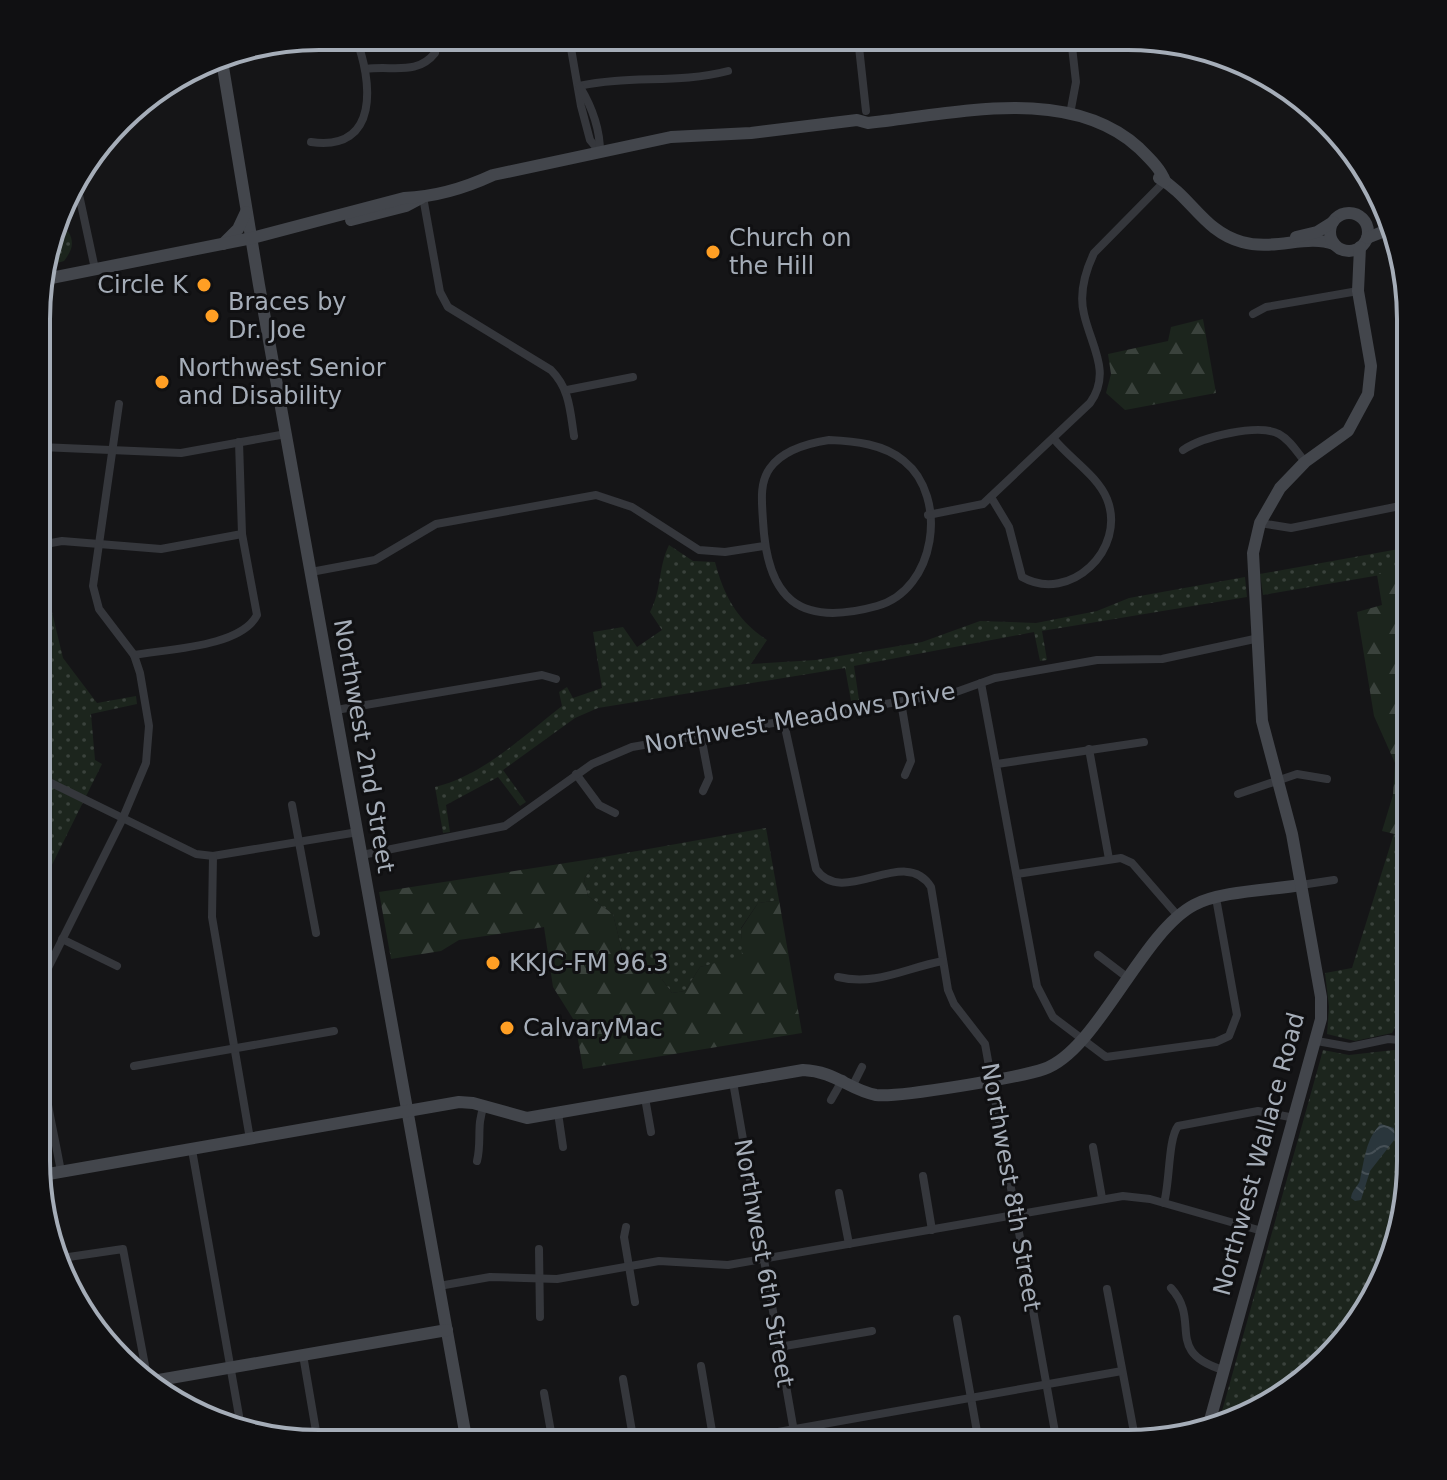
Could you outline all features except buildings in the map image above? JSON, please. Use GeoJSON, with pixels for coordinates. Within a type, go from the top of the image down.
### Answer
{"type":"FeatureCollection","features":[{"type":"Feature","properties":{"kind":"main road","name":"Northwest 2nd Street"},"geometry":{"type":"LineString","coordinates":[[223,68],[465,1429]]}},
{"type":"Feature","properties":{"kind":"main road"},"geometry":{"type":"LineString","coordinates":[[53,278],[313,224],[328,225],[406,206],[423,197],[474,184],[529,175],[548,166],[600,152],[654,142],[672,145],[736,139],[751,133],[858,128],[867,117],[1018,109],[1070,114],[1119,142],[1165,181],[1215,231],[1253,245],[1274,247],[1318,241],[1338,247],[1364,242],[1382,233]]}},
{"type":"Feature","properties":{"kind":"main road"},"geometry":{"type":"LineString","coordinates":[[223,244],[238,229],[247,210]]}},
{"type":"Feature","properties":{"kind":"main road"},"geometry":{"type":"LineString","coordinates":[[1197,215],[1255,238],[1295,237],[1317,232],[1347,213],[1370,222],[1378,221]]}},
{"type":"Feature","properties":{"kind":"main road"},"geometry":{"type":"LineString","coordinates":[[1363,219],[1364,242]]}},
{"type":"Feature","properties":{"kind":"main road"},"geometry":{"type":"LineString","coordinates":[[1333,222],[1330,233],[1338,247]]}},
{"type":"Feature","properties":{"kind":"main road","name":"Northwest Wallace Road"},"geometry":{"type":"LineString","coordinates":[[1358,291],[1364,242]]}},
{"type":"Feature","properties":{"kind":"main road","name":"Northwest Wallace Road"},"geometry":{"type":"LineString","coordinates":[[1211,1417],[1317,1041],[1321,997],[1286,808],[1262,721],[1259,638],[1252,576],[1260,523],[1270,501],[1305,462],[1348,431],[1368,394],[1371,366],[1358,291],[1338,247]]}},
{"type":"Feature","properties":{"kind":"main road"},"geometry":{"type":"LineString","coordinates":[[51,1174],[459,1102],[484,1106],[518,1118],[803,1070],[819,1070],[875,1095],[889,1095],[1043,1069],[1068,1053],[1178,916],[1201,902],[1216,898],[1301,885]]}},
{"type":"Feature","properties":{"kind":"main road"},"geometry":{"type":"LineString","coordinates":[[162,1379],[447,1330]]}},
{"type":"Feature","properties":{"kind":"street"},"geometry":{"type":"LineString","coordinates":[[859,50],[867,117]]}},
{"type":"Feature","properties":{"kind":"street"},"geometry":{"type":"LineString","coordinates":[[1070,114],[1076,82],[1072,50]]}},
{"type":"Feature","properties":{"kind":"street"},"geometry":{"type":"LineString","coordinates":[[311,142],[332,145],[355,130],[369,103],[366,69],[360,51]]}},
{"type":"Feature","properties":{"kind":"street"},"geometry":{"type":"LineString","coordinates":[[570,51],[590,140],[600,152]]}},
{"type":"Feature","properties":{"kind":"street"},"geometry":{"type":"LineString","coordinates":[[366,69],[416,69],[427,64],[435,53]]}},
{"type":"Feature","properties":{"kind":"street"},"geometry":{"type":"LineString","coordinates":[[579,86],[611,79],[686,80],[728,71]]}},
{"type":"Feature","properties":{"kind":"street"},"geometry":{"type":"LineString","coordinates":[[928,515],[976,507],[991,497],[1090,403],[1100,380],[1097,351],[1083,314],[1087,267],[1094,253],[1165,181]]}},
{"type":"Feature","properties":{"kind":"street"},"geometry":{"type":"LineString","coordinates":[[423,197],[440,292],[448,307],[551,370],[567,390],[574,436]]}},
{"type":"Feature","properties":{"kind":"street"},"geometry":{"type":"LineString","coordinates":[[80,198],[95,269]]}},
{"type":"Feature","properties":{"kind":"street"},"geometry":{"type":"LineString","coordinates":[[1253,314],[1266,307],[1358,291]]}},
{"type":"Feature","properties":{"kind":"street"},"geometry":{"type":"LineString","coordinates":[[567,390],[633,377]]}},
{"type":"Feature","properties":{"kind":"street"},"geometry":{"type":"LineString","coordinates":[[51,962],[143,776],[148,747],[145,697],[134,655],[107,624],[95,597],[97,545],[119,404]]}},
{"type":"Feature","properties":{"kind":"street"},"geometry":{"type":"LineString","coordinates":[[1183,450],[1198,440],[1263,429],[1287,439],[1305,462]]}},
{"type":"Feature","properties":{"kind":"street"},"geometry":{"type":"LineString","coordinates":[[50,448],[181,453],[286,434]]}},
{"type":"Feature","properties":{"kind":"street"},"geometry":{"type":"LineString","coordinates":[[991,497],[1009,527],[1022,577],[1031,583],[1052,584],[1075,578],[1093,565],[1109,536],[1111,511],[1096,482],[1054,439]]}},
{"type":"Feature","properties":{"kind":"street"},"geometry":{"type":"LineString","coordinates":[[853,441],[894,454],[915,473],[923,489],[929,547],[919,574],[905,591],[874,607],[819,611],[788,599],[772,578],[764,546],[762,492],[769,470],[785,455],[815,442],[853,441]]}},
{"type":"Feature","properties":{"kind":"street"},"geometry":{"type":"LineString","coordinates":[[134,655],[230,638],[247,629],[257,615],[242,534],[239,442]]}},
{"type":"Feature","properties":{"kind":"street"},"geometry":{"type":"LineString","coordinates":[[311,572],[375,560],[436,524],[596,495],[632,507],[699,550],[725,552],[764,546]]}},
{"type":"Feature","properties":{"kind":"street"},"geometry":{"type":"LineString","coordinates":[[1260,523],[1291,528],[1396,507]]}},
{"type":"Feature","properties":{"kind":"street"},"geometry":{"type":"LineString","coordinates":[[50,543],[62,541],[161,549],[242,534]]}},
{"type":"Feature","properties":{"kind":"street","name":"Northwest Meadows Drive"},"geometry":{"type":"LineString","coordinates":[[362,855],[505,826],[576,774],[620,751],[956,692],[981,683],[1097,660],[1162,659],[1259,638]]}},
{"type":"Feature","properties":{"kind":"street"},"geometry":{"type":"LineString","coordinates":[[336,710],[542,675],[556,679]]}},
{"type":"Feature","properties":{"kind":"street"},"geometry":{"type":"LineString","coordinates":[[981,683],[1043,1003],[1053,1017],[1106,1057],[1119,1058],[1216,1042],[1229,1036],[1237,1015],[1216,898]]}},
{"type":"Feature","properties":{"kind":"street"},"geometry":{"type":"LineString","coordinates":[[901,702],[911,761],[905,775]]}},
{"type":"Feature","properties":{"kind":"street","name":"Northwest 8th Street"},"geometry":{"type":"LineString","coordinates":[[784,723],[816,869],[823,879],[841,885],[885,874],[925,877],[935,904],[943,961],[954,1004],[985,1044],[993,1078],[1055,1429]]}},
{"type":"Feature","properties":{"kind":"street"},"geometry":{"type":"LineString","coordinates":[[701,736],[709,778],[703,791]]}},
{"type":"Feature","properties":{"kind":"street"},"geometry":{"type":"LineString","coordinates":[[997,764],[1144,742]]}},
{"type":"Feature","properties":{"kind":"street"},"geometry":{"type":"LineString","coordinates":[[1089,749],[1109,859]]}},
{"type":"Feature","properties":{"kind":"street"},"geometry":{"type":"LineString","coordinates":[[1238,794],[1305,773],[1327,779]]}},
{"type":"Feature","properties":{"kind":"street"},"geometry":{"type":"LineString","coordinates":[[576,774],[599,805],[615,813]]}},
{"type":"Feature","properties":{"kind":"street"},"geometry":{"type":"LineString","coordinates":[[51,783],[182,849],[213,856],[358,832]]}},
{"type":"Feature","properties":{"kind":"street"},"geometry":{"type":"LineString","coordinates":[[292,805],[316,933]]}},
{"type":"Feature","properties":{"kind":"street"},"geometry":{"type":"LineString","coordinates":[[213,856],[212,917],[250,1139]]}},
{"type":"Feature","properties":{"kind":"street"},"geometry":{"type":"LineString","coordinates":[[1017,874],[1121,858],[1132,863],[1178,916]]}},
{"type":"Feature","properties":{"kind":"street"},"geometry":{"type":"LineString","coordinates":[[1301,885],[1334,880]]}},
{"type":"Feature","properties":{"kind":"street"},"geometry":{"type":"LineString","coordinates":[[62,939],[117,966]]}},
{"type":"Feature","properties":{"kind":"street"},"geometry":{"type":"LineString","coordinates":[[1098,955],[1128,978]]}},
{"type":"Feature","properties":{"kind":"street"},"geometry":{"type":"LineString","coordinates":[[838,977],[857,981],[883,979],[912,967],[943,961]]}},
{"type":"Feature","properties":{"kind":"street"},"geometry":{"type":"LineString","coordinates":[[134,1066],[334,1031]]}},
{"type":"Feature","properties":{"kind":"street"},"geometry":{"type":"LineString","coordinates":[[1317,1041],[1350,1047],[1396,1040]]}},
{"type":"Feature","properties":{"kind":"street"},"geometry":{"type":"LineString","coordinates":[[831,1100],[862,1067]]}},
{"type":"Feature","properties":{"kind":"street","name":"Northwest 6th Street"},"geometry":{"type":"LineString","coordinates":[[733,1082],[794,1429]]}},
{"type":"Feature","properties":{"kind":"street"},"geometry":{"type":"LineString","coordinates":[[645,1098],[651,1132]]}},
{"type":"Feature","properties":{"kind":"street"},"geometry":{"type":"LineString","coordinates":[[477,1161],[481,1147],[478,1123],[484,1106]]}},
{"type":"Feature","properties":{"kind":"street"},"geometry":{"type":"LineString","coordinates":[[1164,1203],[1171,1180],[1171,1140],[1178,1126],[1258,1111],[1295,1118]]}},
{"type":"Feature","properties":{"kind":"street"},"geometry":{"type":"LineString","coordinates":[[558,1113],[563,1147]]}},
{"type":"Feature","properties":{"kind":"street"},"geometry":{"type":"LineString","coordinates":[[51,1127],[61,1172]]}},
{"type":"Feature","properties":{"kind":"street"},"geometry":{"type":"LineString","coordinates":[[1093,1147],[1102,1198]]}},
{"type":"Feature","properties":{"kind":"street"},"geometry":{"type":"LineString","coordinates":[[192,1150],[239,1417]]}},
{"type":"Feature","properties":{"kind":"street"},"geometry":{"type":"LineString","coordinates":[[923,1176],[932,1230]]}},
{"type":"Feature","properties":{"kind":"street"},"geometry":{"type":"LineString","coordinates":[[839,1193],[849,1244]]}},
{"type":"Feature","properties":{"kind":"street"},"geometry":{"type":"LineString","coordinates":[[439,1286],[505,1276],[539,1281],[675,1261],[716,1266],[1123,1196],[1164,1203],[1262,1231]]}},
{"type":"Feature","properties":{"kind":"street"},"geometry":{"type":"LineString","coordinates":[[626,1227],[624,1237],[635,1302]]}},
{"type":"Feature","properties":{"kind":"street"},"geometry":{"type":"LineString","coordinates":[[69,1257],[123,1249],[145,1365]]}},
{"type":"Feature","properties":{"kind":"street"},"geometry":{"type":"LineString","coordinates":[[539,1249],[540,1317]]}},
{"type":"Feature","properties":{"kind":"street"},"geometry":{"type":"LineString","coordinates":[[1171,1288],[1180,1298],[1190,1352],[1202,1364],[1223,1370]]}},
{"type":"Feature","properties":{"kind":"street"},"geometry":{"type":"LineString","coordinates":[[1107,1289],[1133,1429]]}},
{"type":"Feature","properties":{"kind":"street"},"geometry":{"type":"LineString","coordinates":[[957,1319],[977,1429]]}},
{"type":"Feature","properties":{"kind":"street"},"geometry":{"type":"LineString","coordinates":[[779,1347],[872,1331]]}},
{"type":"Feature","properties":{"kind":"street"},"geometry":{"type":"LineString","coordinates":[[303,1355],[316,1429]]}},
{"type":"Feature","properties":{"kind":"street"},"geometry":{"type":"LineString","coordinates":[[701,1366],[712,1429]]}},
{"type":"Feature","properties":{"kind":"street"},"geometry":{"type":"LineString","coordinates":[[800,1429],[1122,1371]]}},
{"type":"Feature","properties":{"kind":"street"},"geometry":{"type":"LineString","coordinates":[[623,1379],[632,1429]]}},
{"type":"Feature","properties":{"kind":"street"},"geometry":{"type":"LineString","coordinates":[[544,1393],[550,1429]]}},
{"type":"Feature","properties":{"kind":"green space"},"geometry":{"type":"Polygon","coordinates":[[[68,231],[72,246],[64,261],[56,263],[59,250],[68,231]]]}},
{"type":"Feature","properties":{"kind":"green space"},"geometry":{"type":"Polygon","coordinates":[[[1203,319],[1216,393],[1125,410],[1106,393],[1111,374],[1108,354],[1168,341],[1171,327],[1203,319]]]}},
{"type":"Feature","properties":{"kind":"green space"},"geometry":{"type":"Polygon","coordinates":[[[669,545],[693,561],[715,562],[733,606],[747,624],[767,640],[751,664],[816,660],[922,642],[980,621],[1036,623],[1097,611],[1129,598],[1245,577],[1247,597],[1042,631],[1047,660],[1040,661],[1034,632],[854,666],[859,700],[851,701],[845,668],[598,708],[575,718],[503,770],[526,802],[520,806],[498,777],[446,805],[450,832],[443,833],[435,787],[470,774],[518,742],[562,706],[559,692],[567,687],[573,698],[602,688],[593,632],[623,627],[637,647],[662,630],[650,612],[669,545]]]}},
{"type":"Feature","properties":{"kind":"green space"},"geometry":{"type":"Polygon","coordinates":[[[1396,550],[1396,572],[1263,595],[1260,574],[1396,550]]]}},
{"type":"Feature","properties":{"kind":"green space"},"geometry":{"type":"Polygon","coordinates":[[[1396,567],[1396,834],[1382,831],[1393,795],[1395,763],[1374,716],[1357,612],[1382,605],[1377,575],[1396,567]]]}},
{"type":"Feature","properties":{"kind":"green space"},"geometry":{"type":"Polygon","coordinates":[[[50,608],[63,658],[97,703],[136,696],[137,704],[91,714],[95,760],[102,764],[51,868],[50,608]]]}},
{"type":"Feature","properties":{"kind":"green space"},"geometry":{"type":"Polygon","coordinates":[[[1396,827],[1396,1026],[1392,1033],[1355,1041],[1327,1034],[1329,1007],[1325,973],[1352,968],[1396,827]]]}},
{"type":"Feature","properties":{"kind":"green space"},"geometry":{"type":"Polygon","coordinates":[[[766,828],[779,900],[758,903],[741,928],[743,957],[700,967],[685,991],[672,993],[658,974],[622,951],[613,914],[588,896],[584,879],[598,858],[766,828]]]}},
{"type":"Feature","properties":{"kind":"green space"},"geometry":{"type":"Polygon","coordinates":[[[598,858],[584,879],[588,896],[613,914],[622,951],[658,974],[672,993],[685,991],[700,967],[742,956],[741,929],[758,903],[779,900],[802,1033],[583,1069],[575,1022],[553,987],[544,927],[459,940],[441,951],[391,959],[379,892],[598,858]]]}},
{"type":"Feature","properties":{"kind":"green space"},"geometry":{"type":"Polygon","coordinates":[[[1323,1050],[1349,1055],[1396,1050],[1395,1196],[1388,1230],[1376,1264],[1352,1310],[1305,1363],[1262,1394],[1221,1413],[1323,1050]]]}},
{"type":"Feature","properties":{"kind":"water"},"geometry":{"type":"Polygon","coordinates":[[[1381,1124],[1394,1128],[1395,1139],[1370,1171],[1361,1200],[1355,1201],[1351,1198],[1360,1180],[1369,1143],[1381,1124]]]}},
{"type":"Feature","properties":{"kind":"place","name":"Church on the Hill"},"geometry":{"type":"Point","coordinates":[713,252]}},
{"type":"Feature","properties":{"kind":"place","name":"Circle K"},"geometry":{"type":"Point","coordinates":[204,285]}},
{"type":"Feature","properties":{"kind":"place","name":"Braces by Dr. Joe"},"geometry":{"type":"Point","coordinates":[212,316]}},
{"type":"Feature","properties":{"kind":"place","name":"Northwest Senior and Disability"},"geometry":{"type":"Point","coordinates":[162,382]}},
{"type":"Feature","properties":{"kind":"place","name":"KKJC-FM 96.3"},"geometry":{"type":"Point","coordinates":[493,963]}},
{"type":"Feature","properties":{"kind":"place","name":"CalvaryMac"},"geometry":{"type":"Point","coordinates":[507,1028]}}]}
